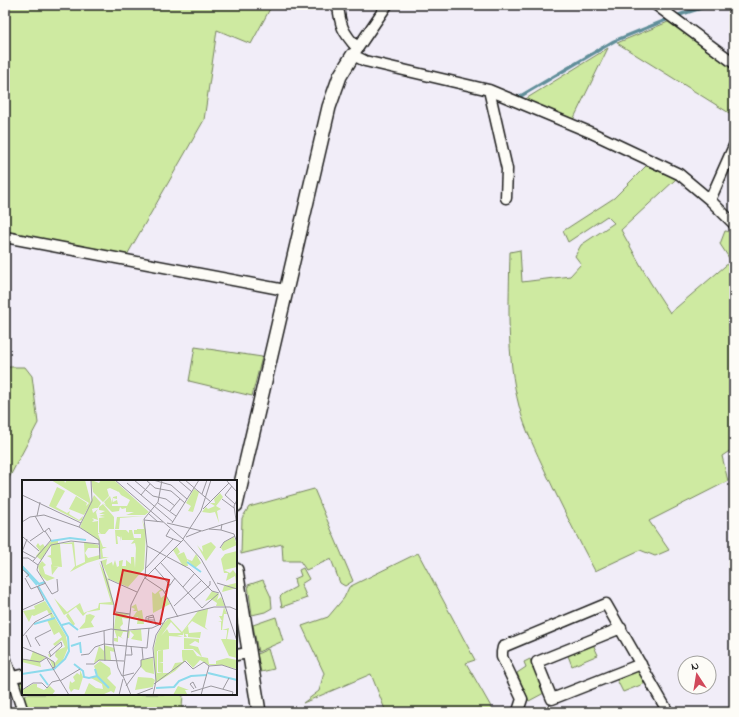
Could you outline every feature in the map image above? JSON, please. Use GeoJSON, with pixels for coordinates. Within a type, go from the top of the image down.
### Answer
{"type":"FeatureCollection","features":[{"type":"Feature","properties":{"kind":"street"},"geometry":{"type":"LineString","coordinates":[[338,5],[340,22],[346,36],[355,52],[364,61],[489,90],[592,133],[679,174],[710,200],[734,224]]}},
{"type":"Feature","properties":{"kind":"street"},"geometry":{"type":"LineString","coordinates":[[237,501],[329,107],[340,76],[387,5]]}},
{"type":"Feature","properties":{"kind":"street"},"geometry":{"type":"LineString","coordinates":[[656,5],[734,63]]}},
{"type":"Feature","properties":{"kind":"street"},"geometry":{"type":"LineString","coordinates":[[489,90],[507,169],[506,198]]}},
{"type":"Feature","properties":{"kind":"street"},"geometry":{"type":"LineString","coordinates":[[710,200],[734,146]]}},
{"type":"Feature","properties":{"kind":"street"},"geometry":{"type":"LineString","coordinates":[[5,237],[286,290]]}},
{"type":"Feature","properties":{"kind":"street"},"geometry":{"type":"LineString","coordinates":[[237,576],[259,712]]}},
{"type":"Feature","properties":{"kind":"street"},"geometry":{"type":"LineString","coordinates":[[519,708],[522,699],[502,657],[503,647],[606,604],[668,712]]}},
{"type":"Feature","properties":{"kind":"street"},"geometry":{"type":"LineString","coordinates":[[621,628],[537,662],[552,699],[641,664]]}},
{"type":"Feature","properties":{"kind":"street"},"geometry":{"type":"LineString","coordinates":[[237,655],[249,653]]}},
{"type":"Feature","properties":{"kind":"street"},"geometry":{"type":"LineString","coordinates":[[5,657],[23,712]]}},
{"type":"Feature","properties":{"kind":"street"},"geometry":{"type":"LineString","coordinates":[[12,677],[22,675]]}},
{"type":"Feature","properties":{"kind":"green space"},"geometry":{"type":"Polygon","coordinates":[[[5,5],[272,5],[251,44],[217,30],[204,120],[127,255],[5,232],[5,5]]]}},
{"type":"Feature","properties":{"kind":"green space"},"geometry":{"type":"Polygon","coordinates":[[[668,22],[734,70],[734,116],[617,43],[668,22]]]}},
{"type":"Feature","properties":{"kind":"green space"},"geometry":{"type":"Polygon","coordinates":[[[608,48],[573,120],[524,100],[608,48]]]}},
{"type":"Feature","properties":{"kind":"green space"},"geometry":{"type":"Polygon","coordinates":[[[646,166],[663,172],[676,179],[621,230],[650,282],[670,313],[731,261],[720,244],[725,231],[732,232],[734,236],[734,448],[722,456],[728,481],[649,521],[669,550],[655,556],[640,550],[595,571],[564,511],[524,424],[519,406],[510,349],[510,252],[520,250],[522,282],[570,276],[581,264],[575,256],[581,245],[614,223],[607,216],[568,242],[563,231],[614,198],[646,166]]]}},
{"type":"Feature","properties":{"kind":"green space"},"geometry":{"type":"Polygon","coordinates":[[[195,347],[262,357],[252,396],[189,381],[195,347]]]}},
{"type":"Feature","properties":{"kind":"green space"},"geometry":{"type":"Polygon","coordinates":[[[25,367],[32,376],[38,423],[8,480],[5,473],[5,368],[25,367]]]}},
{"type":"Feature","properties":{"kind":"green space"},"geometry":{"type":"Polygon","coordinates":[[[314,489],[353,581],[345,586],[340,583],[331,559],[306,570],[300,561],[283,561],[282,544],[241,554],[242,518],[249,507],[314,489]]]}},
{"type":"Feature","properties":{"kind":"green space"},"geometry":{"type":"Polygon","coordinates":[[[418,553],[475,660],[466,663],[494,712],[386,712],[371,674],[303,703],[319,691],[324,673],[302,626],[328,617],[344,598],[349,587],[418,553]]]}},
{"type":"Feature","properties":{"kind":"green space"},"geometry":{"type":"Polygon","coordinates":[[[303,568],[309,579],[301,584],[307,598],[282,607],[280,597],[296,587],[294,579],[301,576],[299,570],[303,568]]]}},
{"type":"Feature","properties":{"kind":"green space"},"geometry":{"type":"Polygon","coordinates":[[[263,580],[271,597],[272,608],[265,612],[252,615],[248,585],[263,580]]]}},
{"type":"Feature","properties":{"kind":"green space"},"geometry":{"type":"Polygon","coordinates":[[[276,617],[283,641],[258,652],[253,625],[276,617]]]}},
{"type":"Feature","properties":{"kind":"green space"},"geometry":{"type":"Polygon","coordinates":[[[592,642],[598,655],[572,666],[567,653],[592,642]]]}},
{"type":"Feature","properties":{"kind":"green space"},"geometry":{"type":"Polygon","coordinates":[[[268,649],[274,669],[261,672],[257,654],[268,649]]]}},
{"type":"Feature","properties":{"kind":"green space"},"geometry":{"type":"Polygon","coordinates":[[[530,659],[544,693],[529,701],[517,673],[526,667],[524,662],[530,659]]]}},
{"type":"Feature","properties":{"kind":"green space"},"geometry":{"type":"Polygon","coordinates":[[[635,670],[640,671],[646,683],[623,692],[616,678],[635,670]]]}},
{"type":"Feature","properties":{"kind":"green space"},"geometry":{"type":"Polygon","coordinates":[[[22,682],[22,693],[19,683],[22,682]]]}},
{"type":"Feature","properties":{"kind":"green space"},"geometry":{"type":"Polygon","coordinates":[[[23,695],[183,695],[182,708],[210,710],[213,712],[28,712],[23,695]]]}},
{"type":"Feature","properties":{"kind":"waterway"},"geometry":{"type":"LineString","coordinates":[[679,15],[710,5]]}},
{"type":"Feature","properties":{"kind":"waterway"},"geometry":{"type":"LineString","coordinates":[[519,97],[614,41],[666,20]]}}]}
